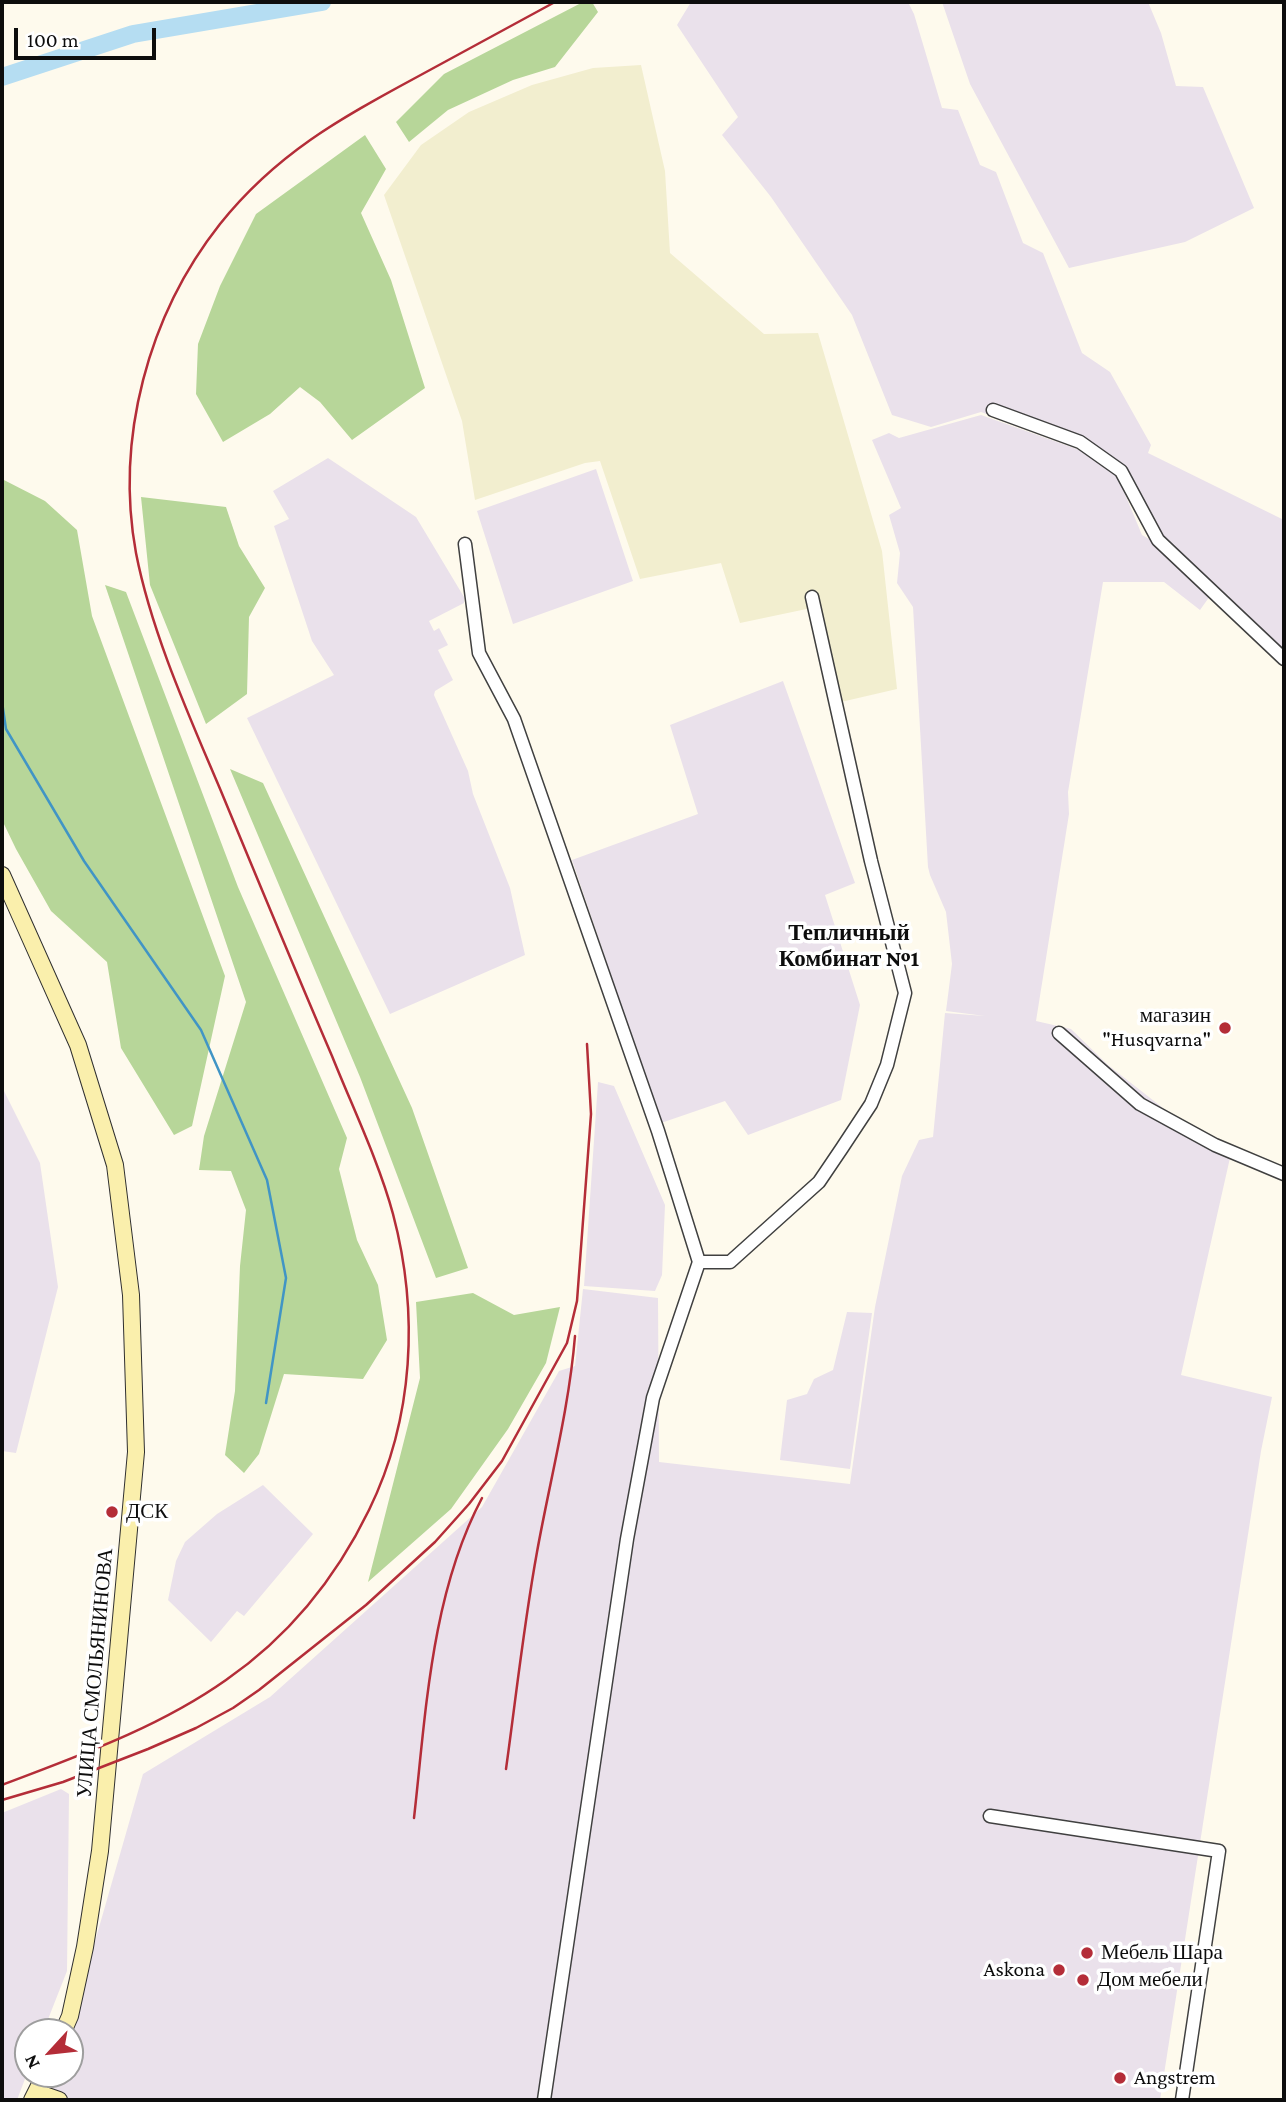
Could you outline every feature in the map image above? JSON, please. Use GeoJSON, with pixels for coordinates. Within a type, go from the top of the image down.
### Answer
{"type":"FeatureCollection","features":[{"type":"Feature","properties":{"kind":"street"},"geometry":{"type":"LineString","coordinates":[[993,410],[1080,442],[1121,471],[1158,540],[1284,659]]}},
{"type":"Feature","properties":{"kind":"street"},"geometry":{"type":"LineString","coordinates":[[465,544],[479,653],[514,719],[658,1131],[699,1262],[653,1398],[629,1527],[544,2100]]}},
{"type":"Feature","properties":{"kind":"street"},"geometry":{"type":"LineString","coordinates":[[699,1262],[730,1262],[819,1182],[871,1104],[887,1065],[905,993],[871,861],[812,597]]}},
{"type":"Feature","properties":{"kind":"street","name":"УЛИЦА СМОЛЬЯНИНОВА"},"geometry":{"type":"LineString","coordinates":[[2,875],[78,1045],[115,1165],[131,1295],[136,1452],[101,1838],[85,1947],[69,2018]]}},
{"type":"Feature","properties":{"kind":"street"},"geometry":{"type":"LineString","coordinates":[[1059,1033],[1140,1104],[1215,1145],[1284,1174]]}},
{"type":"Feature","properties":{"kind":"street"},"geometry":{"type":"LineString","coordinates":[[990,1816],[1220,1851],[1182,2100]]}},
{"type":"Feature","properties":{"kind":"street"},"geometry":{"type":"LineString","coordinates":[[34,2096],[59,2100]]}},
{"type":"Feature","properties":{"kind":"shaded area"},"geometry":{"type":"Polygon","coordinates":[[[691,2],[908,2],[942,108],[958,110],[980,165],[996,172],[1023,243],[1043,253],[1082,353],[1110,372],[1151,445],[1148,453],[1284,520],[1284,667],[1210,596],[1200,610],[1164,582],[1103,582],[1068,792],[1069,814],[1036,1021],[1071,1029],[1108,1065],[1186,1126],[1232,1149],[1181,1375],[1272,1397],[1261,1451],[1160,2100],[49,2100],[53,2088],[84,2088],[84,2018],[73,2018],[143,1774],[270,1697],[482,1507],[559,1371],[575,1366],[583,1289],[658,1298],[659,1462],[850,1484],[875,1307],[902,1176],[919,1140],[933,1137],[945,1013],[985,1016],[946,1011],[952,964],[946,912],[928,867],[913,607],[897,583],[900,553],[889,515],[901,508],[872,440],[889,433],[899,438],[981,415],[1077,449],[1117,475],[1142,535],[1156,543],[1118,473],[1078,447],[981,412],[931,427],[892,415],[852,315],[771,197],[722,135],[738,117],[677,25],[691,2]]]}},
{"type":"Feature","properties":{"kind":"shaded area"},"geometry":{"type":"Polygon","coordinates":[[[942,2],[1148,2],[1161,33],[1176,86],[1203,87],[1254,208],[1185,242],[1069,268],[970,84],[942,2]]]}},
{"type":"Feature","properties":{"kind":"shaded area"},"geometry":{"type":"Polygon","coordinates":[[[641,65],[665,171],[670,253],[764,334],[818,333],[882,551],[897,689],[841,702],[816,607],[740,623],[721,563],[640,579],[600,461],[585,463],[475,500],[462,421],[384,195],[421,145],[469,112],[532,85],[593,68],[641,65]]]}},
{"type":"Feature","properties":{"kind":"shaded area"},"geometry":{"type":"Polygon","coordinates":[[[328,458],[416,517],[464,597],[464,603],[429,621],[434,631],[439,628],[448,645],[438,650],[453,680],[435,691],[434,695],[468,771],[473,794],[510,888],[525,955],[390,1014],[247,718],[334,675],[312,641],[274,526],[289,519],[273,491],[328,458]]]}},
{"type":"Feature","properties":{"kind":"shaded area"},"geometry":{"type":"Polygon","coordinates":[[[596,469],[633,581],[513,624],[477,511],[596,469]]]}},
{"type":"Feature","properties":{"kind":"shaded area","name":"Тепличный Комбинат №1"},"geometry":{"type":"Polygon","coordinates":[[[783,681],[855,883],[825,895],[860,1005],[841,1100],[748,1135],[725,1101],[661,1123],[572,860],[698,814],[670,725],[783,681]]]}},
{"type":"Feature","properties":{"kind":"shaded area"},"geometry":{"type":"Polygon","coordinates":[[[598,1082],[614,1086],[665,1205],[662,1275],[655,1291],[584,1286],[598,1082]]]}},
{"type":"Feature","properties":{"kind":"shaded area"},"geometry":{"type":"Polygon","coordinates":[[[2,1087],[40,1163],[58,1287],[16,1453],[2,1451],[2,1087]]]}},
{"type":"Feature","properties":{"kind":"shaded area"},"geometry":{"type":"Polygon","coordinates":[[[847,1312],[872,1313],[850,1469],[780,1460],[787,1400],[807,1394],[814,1379],[833,1370],[847,1312]]]}},
{"type":"Feature","properties":{"kind":"shaded area"},"geometry":{"type":"Polygon","coordinates":[[[263,1485],[313,1534],[244,1616],[237,1611],[211,1642],[168,1600],[176,1561],[185,1542],[217,1514],[263,1485]]]}},
{"type":"Feature","properties":{"kind":"shaded area"},"geometry":{"type":"Polygon","coordinates":[[[61,1789],[69,1794],[67,1971],[49,2018],[14,2018],[14,2088],[22,2088],[17,2100],[2,2100],[2,1813],[61,1789]]]}},
{"type":"Feature","properties":{"kind":"green space"},"geometry":{"type":"Polygon","coordinates":[[[583,2],[592,2],[598,12],[555,67],[513,80],[448,110],[409,142],[396,122],[444,74],[583,2]]]}},
{"type":"Feature","properties":{"kind":"green space"},"geometry":{"type":"Polygon","coordinates":[[[365,135],[386,169],[361,213],[391,280],[425,388],[352,440],[320,402],[300,387],[270,414],[223,442],[196,394],[198,344],[220,286],[256,214],[365,135]]]}},
{"type":"Feature","properties":{"kind":"green space"},"geometry":{"type":"Polygon","coordinates":[[[2,479],[45,501],[77,530],[92,616],[225,976],[192,1126],[174,1135],[121,1048],[107,962],[51,911],[2,820],[2,479]]]}},
{"type":"Feature","properties":{"kind":"green space"},"geometry":{"type":"Polygon","coordinates":[[[141,497],[226,507],[239,546],[265,588],[249,617],[247,694],[206,724],[150,585],[141,497]]]}},
{"type":"Feature","properties":{"kind":"green space"},"geometry":{"type":"Polygon","coordinates":[[[105,585],[126,592],[238,887],[347,1138],[339,1169],[357,1240],[378,1285],[387,1340],[363,1379],[284,1374],[259,1454],[244,1473],[225,1455],[235,1391],[240,1266],[246,1210],[231,1171],[199,1170],[204,1136],[246,1002],[105,585]]]}},
{"type":"Feature","properties":{"kind":"green space"},"geometry":{"type":"Polygon","coordinates":[[[230,769],[263,783],[412,1108],[468,1268],[436,1278],[360,1077],[230,769]]]}},
{"type":"Feature","properties":{"kind":"green space"},"geometry":{"type":"Polygon","coordinates":[[[473,1293],[514,1315],[560,1307],[546,1363],[508,1429],[451,1509],[368,1582],[420,1378],[416,1302],[473,1293]]]}},
{"type":"Feature","properties":{"kind":"waterway"},"geometry":{"type":"LineString","coordinates":[[2,77],[133,34],[322,2]]}},
{"type":"Feature","properties":{"kind":"waterway"},"geometry":{"type":"LineString","coordinates":[[2,702],[6,729],[84,861],[201,1030],[267,1180],[286,1278],[266,1403]]}},
{"type":"Feature","properties":{"kind":"railway"},"geometry":{"type":"LineString","coordinates":[[2,1785],[117,1740],[173,1713],[249,1663],[290,1625],[326,1582],[369,1510],[395,1439],[408,1364],[407,1289],[387,1194],[365,1134],[186,707],[162,646],[143,584],[131,510],[130,466],[134,423],[156,338],[195,260],[220,224],[263,177],[310,140],[361,108],[555,2]]}},
{"type":"Feature","properties":{"kind":"railway"},"geometry":{"type":"LineString","coordinates":[[2,1800],[63,1782],[148,1749],[233,1708],[366,1605],[435,1542],[469,1504],[502,1461],[567,1343],[577,1301],[591,1114],[587,1044]]}},
{"type":"Feature","properties":{"kind":"railway"},"geometry":{"type":"LineString","coordinates":[[506,1769],[532,1579],[564,1417],[575,1336]]}},
{"type":"Feature","properties":{"kind":"railway"},"geometry":{"type":"LineString","coordinates":[[414,1818],[427,1695],[441,1613],[465,1535],[482,1498]]}},
{"type":"Feature","properties":{"kind":"place","name":"магазин \"Husqvarna\""},"geometry":{"type":"Point","coordinates":[1225,1028]}},
{"type":"Feature","properties":{"kind":"place","name":"ДСК"},"geometry":{"type":"Point","coordinates":[112,1512]}},
{"type":"Feature","properties":{"kind":"place","name":"Мебель Шара"},"geometry":{"type":"Point","coordinates":[1087,1953]}},
{"type":"Feature","properties":{"kind":"place","name":"Askona"},"geometry":{"type":"Point","coordinates":[1059,1970]}},
{"type":"Feature","properties":{"kind":"place","name":"Дом мебели"},"geometry":{"type":"Point","coordinates":[1083,1980]}},
{"type":"Feature","properties":{"kind":"place","name":"Angstrem"},"geometry":{"type":"Point","coordinates":[1120,2078]}},
{"type":"Feature","properties":{"kind":"district","name":"Тепличный Комбинат №1"},"geometry":{"type":"Point","coordinates":[849,946]}}]}
